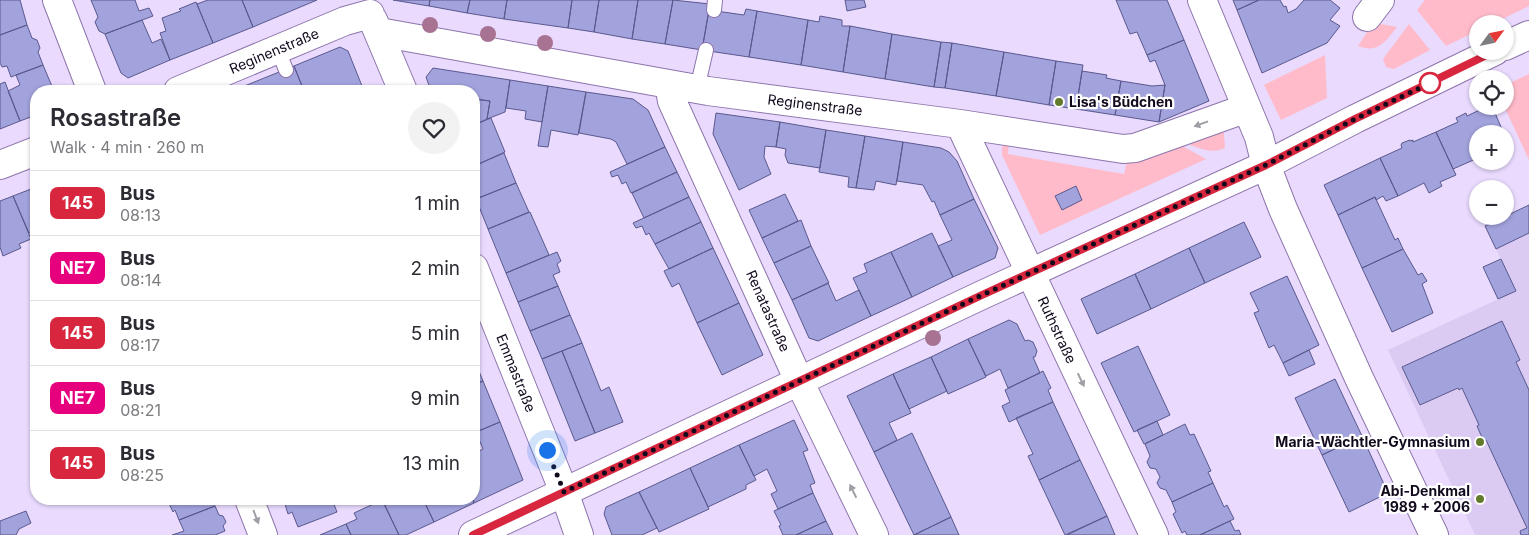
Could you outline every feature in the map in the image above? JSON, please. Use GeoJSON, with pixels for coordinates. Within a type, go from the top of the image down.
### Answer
{"type":"FeatureCollection","features":[{"type":"Feature","properties":{"kind":"street"},"geometry":{"type":"LineString","coordinates":[[57,0],[90,85]]}},
{"type":"Feature","properties":{"kind":"street"},"geometry":{"type":"LineString","coordinates":[[1202,0],[1259,137],[1266,165],[1283,210],[1359,378],[1434,535]]}},
{"type":"Feature","properties":{"kind":"street"},"geometry":{"type":"LineString","coordinates":[[371,16],[400,85]]}},
{"type":"Feature","properties":{"kind":"street","name":"Reginenstraße"},"geometry":{"type":"LineString","coordinates":[[198,85],[282,60],[345,21],[371,16],[669,85],[960,124],[1123,149],[1135,148],[1247,108]]}},
{"type":"Feature","properties":{"kind":"street"},"geometry":{"type":"LineString","coordinates":[[1514,42],[1529,35]]}},
{"type":"Feature","properties":{"kind":"street"},"geometry":{"type":"LineString","coordinates":[[473,535],[1266,165],[1476,60]]}},
{"type":"Feature","properties":{"kind":"street","name":"Renatastraße"},"geometry":{"type":"LineString","coordinates":[[669,85],[672,101],[799,382],[874,535]]}},
{"type":"Feature","properties":{"kind":"street","name":"Ruthstraße"},"geometry":{"type":"LineString","coordinates":[[960,124],[1154,535]]}},
{"type":"Feature","properties":{"kind":"street"},"geometry":{"type":"LineString","coordinates":[[0,165],[30,152]]}},
{"type":"Feature","properties":{"kind":"street","name":"Emmastraße"},"geometry":{"type":"LineString","coordinates":[[480,283],[564,492],[579,535]]}},
{"type":"Feature","properties":{"kind":"street"},"geometry":{"type":"LineString","coordinates":[[251,505],[263,535]]}},
{"type":"Feature","properties":{"kind":"lane"},"geometry":{"type":"LineString","coordinates":[[697,89],[706,50]]}},
{"type":"Feature","properties":{"kind":"shaded area"},"geometry":{"type":"Polygon","coordinates":[[[1425,0],[1529,0],[1529,6],[1510,15],[1469,15],[1469,35],[1446,46],[1417,10],[1425,0]]]}},
{"type":"Feature","properties":{"kind":"shaded area"},"geometry":{"type":"Polygon","coordinates":[[[1381,24],[1397,27],[1381,45],[1371,48],[1358,46],[1368,31],[1381,24]]]}},
{"type":"Feature","properties":{"kind":"shaded area"},"geometry":{"type":"Polygon","coordinates":[[[1409,24],[1430,50],[1394,69],[1386,67],[1383,59],[1409,24]]]}},
{"type":"Feature","properties":{"kind":"shaded area"},"geometry":{"type":"Polygon","coordinates":[[[1325,55],[1327,98],[1281,120],[1264,85],[1325,55]]]}},
{"type":"Feature","properties":{"kind":"shaded area"},"geometry":{"type":"Polygon","coordinates":[[[1529,74],[1529,160],[1508,115],[1514,115],[1514,81],[1529,74]]]}},
{"type":"Feature","properties":{"kind":"shaded area"},"geometry":{"type":"Polygon","coordinates":[[[1223,122],[1225,148],[1211,151],[1190,145],[1191,139],[1223,122]]]}},
{"type":"Feature","properties":{"kind":"shaded area"},"geometry":{"type":"Polygon","coordinates":[[[1175,142],[1206,159],[1040,235],[1002,155],[1002,147],[1009,143],[1008,154],[1124,174],[1128,157],[1175,142]]]}},
{"type":"Feature","properties":{"kind":"shaded area","name":"Maria-Wächtler-Gymnasium"},"geometry":{"type":"Polygon","coordinates":[[[1529,233],[1529,535],[1475,535],[1388,350],[1516,291],[1496,249],[1529,233]]]}},
{"type":"Feature","properties":{"kind":"building"},"geometry":{"type":"Polygon","coordinates":[[[0,0],[20,0],[27,25],[0,35],[0,0]]]}},
{"type":"Feature","properties":{"kind":"building"},"geometry":{"type":"Polygon","coordinates":[[[91,0],[135,0],[139,11],[149,8],[153,16],[105,34],[99,31],[95,22],[98,17],[91,0]]]}},
{"type":"Feature","properties":{"kind":"building"},"geometry":{"type":"Polygon","coordinates":[[[208,0],[242,0],[253,27],[213,43],[197,4],[208,0]]]}},
{"type":"Feature","properties":{"kind":"building"},"geometry":{"type":"Polygon","coordinates":[[[242,0],[317,0],[253,27],[242,0]]]}},
{"type":"Feature","properties":{"kind":"building"},"geometry":{"type":"Polygon","coordinates":[[[393,0],[430,0],[429,6],[393,0]]]}},
{"type":"Feature","properties":{"kind":"building"},"geometry":{"type":"Polygon","coordinates":[[[430,0],[470,0],[467,13],[429,6],[430,0]]]}},
{"type":"Feature","properties":{"kind":"building"},"geometry":{"type":"Polygon","coordinates":[[[470,0],[507,0],[504,19],[467,13],[470,0]]]}},
{"type":"Feature","properties":{"kind":"building"},"geometry":{"type":"Polygon","coordinates":[[[507,0],[572,0],[568,28],[504,19],[507,0]]]}},
{"type":"Feature","properties":{"kind":"building"},"geometry":{"type":"Polygon","coordinates":[[[572,0],[599,0],[594,32],[568,28],[572,0]]]}},
{"type":"Feature","properties":{"kind":"building"},"geometry":{"type":"Polygon","coordinates":[[[599,0],[638,0],[632,39],[594,32],[599,0]]]}},
{"type":"Feature","properties":{"kind":"building"},"geometry":{"type":"Polygon","coordinates":[[[638,0],[673,0],[665,44],[632,39],[638,0]]]}},
{"type":"Feature","properties":{"kind":"building"},"geometry":{"type":"Polygon","coordinates":[[[673,0],[710,4],[702,50],[665,44],[673,0]]]}},
{"type":"Feature","properties":{"kind":"building"},"geometry":{"type":"Polygon","coordinates":[[[845,0],[864,0],[866,7],[847,11],[845,0]]]}},
{"type":"Feature","properties":{"kind":"building"},"geometry":{"type":"Polygon","coordinates":[[[1116,0],[1167,0],[1184,40],[1147,55],[1137,32],[1130,34],[1116,0]]]}},
{"type":"Feature","properties":{"kind":"building"},"geometry":{"type":"Polygon","coordinates":[[[1233,0],[1259,0],[1237,10],[1233,0]]]}},
{"type":"Feature","properties":{"kind":"building"},"geometry":{"type":"Polygon","coordinates":[[[1259,0],[1280,0],[1284,7],[1286,6],[1288,13],[1296,9],[1304,0],[1330,0],[1340,8],[1330,20],[1340,26],[1327,43],[1262,73],[1237,10],[1259,0]]]}},
{"type":"Feature","properties":{"kind":"building"},"geometry":{"type":"Polygon","coordinates":[[[196,2],[213,43],[170,60],[160,33],[166,31],[162,18],[181,11],[179,9],[196,2]]]}},
{"type":"Feature","properties":{"kind":"building"},"geometry":{"type":"Polygon","coordinates":[[[746,9],[757,11],[749,57],[702,50],[709,10],[744,15],[746,9]]]}},
{"type":"Feature","properties":{"kind":"building"},"geometry":{"type":"Polygon","coordinates":[[[757,11],[808,20],[801,65],[749,57],[757,11]]]}},
{"type":"Feature","properties":{"kind":"building"},"geometry":{"type":"Polygon","coordinates":[[[820,16],[842,20],[842,26],[850,26],[843,72],[801,65],[808,20],[819,22],[820,16]]]}},
{"type":"Feature","properties":{"kind":"building"},"geometry":{"type":"Polygon","coordinates":[[[142,20],[152,43],[161,39],[170,60],[128,78],[121,73],[105,34],[142,20]]]}},
{"type":"Feature","properties":{"kind":"building"},"geometry":{"type":"Polygon","coordinates":[[[27,25],[32,38],[37,40],[40,48],[38,52],[43,65],[11,77],[7,66],[2,67],[0,63],[0,35],[27,25]]]}},
{"type":"Feature","properties":{"kind":"building"},"geometry":{"type":"Polygon","coordinates":[[[850,26],[892,34],[885,79],[843,72],[850,26]]]}},
{"type":"Feature","properties":{"kind":"building"},"geometry":{"type":"Polygon","coordinates":[[[892,34],[941,42],[934,87],[885,79],[892,34]]]}},
{"type":"Feature","properties":{"kind":"building"},"geometry":{"type":"Polygon","coordinates":[[[1184,40],[1209,101],[1159,122],[1165,85],[1155,60],[1150,62],[1147,55],[1184,40]]]}},
{"type":"Feature","properties":{"kind":"building"},"geometry":{"type":"Polygon","coordinates":[[[941,42],[952,43],[945,88],[934,87],[941,42]]]}},
{"type":"Feature","properties":{"kind":"building"},"geometry":{"type":"Polygon","coordinates":[[[952,43],[1004,52],[996,96],[945,88],[952,43]]]}},
{"type":"Feature","properties":{"kind":"building"},"geometry":{"type":"Polygon","coordinates":[[[340,47],[348,51],[362,85],[302,85],[294,66],[340,47]]]}},
{"type":"Feature","properties":{"kind":"building"},"geometry":{"type":"Polygon","coordinates":[[[1004,52],[1056,61],[1049,105],[996,96],[1004,52]]]}},
{"type":"Feature","properties":{"kind":"building"},"geometry":{"type":"Polygon","coordinates":[[[1056,61],[1083,65],[1076,109],[1049,105],[1056,61]]]}},
{"type":"Feature","properties":{"kind":"building"},"geometry":{"type":"Polygon","coordinates":[[[43,65],[51,85],[30,85],[30,117],[20,121],[8,91],[20,85],[16,75],[43,65]]]}},
{"type":"Feature","properties":{"kind":"building"},"geometry":{"type":"Polygon","coordinates":[[[294,66],[302,85],[247,85],[294,66]]]}},
{"type":"Feature","properties":{"kind":"building"},"geometry":{"type":"Polygon","coordinates":[[[433,68],[510,80],[505,112],[487,119],[490,101],[480,100],[480,85],[429,85],[426,77],[433,68]]]}},
{"type":"Feature","properties":{"kind":"building"},"geometry":{"type":"Polygon","coordinates":[[[1082,71],[1107,75],[1106,78],[1121,81],[1115,115],[1076,109],[1082,71]]]}},
{"type":"Feature","properties":{"kind":"building"},"geometry":{"type":"Polygon","coordinates":[[[510,80],[548,86],[542,122],[525,119],[526,111],[506,108],[510,80]]]}},
{"type":"Feature","properties":{"kind":"building"},"geometry":{"type":"Polygon","coordinates":[[[1121,81],[1152,86],[1165,85],[1159,122],[1115,115],[1121,81]]]}},
{"type":"Feature","properties":{"kind":"building"},"geometry":{"type":"Polygon","coordinates":[[[5,82],[20,121],[0,129],[0,84],[5,82]]]}},
{"type":"Feature","properties":{"kind":"building"},"geometry":{"type":"Polygon","coordinates":[[[548,86],[586,92],[578,135],[551,130],[548,147],[538,146],[548,86]]]}},
{"type":"Feature","properties":{"kind":"building"},"geometry":{"type":"Polygon","coordinates":[[[586,92],[633,99],[648,110],[665,147],[627,164],[616,142],[611,139],[579,133],[586,92]]]}},
{"type":"Feature","properties":{"kind":"building"},"geometry":{"type":"Polygon","coordinates":[[[480,100],[490,101],[487,119],[480,122],[480,100]]]}},
{"type":"Feature","properties":{"kind":"building"},"geometry":{"type":"Polygon","coordinates":[[[716,113],[780,122],[776,147],[765,146],[764,157],[771,174],[739,190],[713,134],[716,113]]]}},
{"type":"Feature","properties":{"kind":"building"},"geometry":{"type":"Polygon","coordinates":[[[1466,113],[1467,116],[1496,115],[1500,125],[1469,125],[1469,162],[1453,169],[1436,132],[1458,122],[1456,118],[1466,113]]]}},
{"type":"Feature","properties":{"kind":"building"},"geometry":{"type":"Polygon","coordinates":[[[491,118],[505,152],[480,163],[480,123],[491,118]]]}},
{"type":"Feature","properties":{"kind":"building"},"geometry":{"type":"Polygon","coordinates":[[[780,122],[826,130],[820,168],[788,163],[785,155],[786,149],[776,147],[780,122]]]}},
{"type":"Feature","properties":{"kind":"building"},"geometry":{"type":"Polygon","coordinates":[[[826,130],[865,136],[856,188],[848,187],[849,177],[819,172],[826,130]]]}},
{"type":"Feature","properties":{"kind":"building"},"geometry":{"type":"Polygon","coordinates":[[[1436,132],[1456,175],[1440,182],[1442,186],[1429,193],[1424,183],[1398,196],[1380,158],[1402,148],[1402,143],[1410,140],[1413,140],[1413,142],[1436,132]]]}},
{"type":"Feature","properties":{"kind":"building"},"geometry":{"type":"Polygon","coordinates":[[[865,136],[903,142],[896,185],[876,181],[874,190],[856,188],[865,136]]]}},
{"type":"Feature","properties":{"kind":"building"},"geometry":{"type":"Polygon","coordinates":[[[903,142],[941,148],[949,152],[957,161],[974,199],[940,215],[934,201],[932,202],[923,185],[897,181],[903,142]]]}},
{"type":"Feature","properties":{"kind":"building"},"geometry":{"type":"Polygon","coordinates":[[[665,147],[677,172],[631,193],[626,182],[622,184],[618,175],[612,177],[610,172],[665,147]]]}},
{"type":"Feature","properties":{"kind":"building"},"geometry":{"type":"Polygon","coordinates":[[[504,153],[516,183],[480,197],[480,163],[504,153]]]}},
{"type":"Feature","properties":{"kind":"building"},"geometry":{"type":"Polygon","coordinates":[[[1380,158],[1398,196],[1386,201],[1383,196],[1376,200],[1375,197],[1338,215],[1324,185],[1380,158]]]}},
{"type":"Feature","properties":{"kind":"building"},"geometry":{"type":"Polygon","coordinates":[[[677,172],[689,197],[644,218],[632,193],[677,172]]]}},
{"type":"Feature","properties":{"kind":"building"},"geometry":{"type":"Polygon","coordinates":[[[516,183],[529,212],[488,229],[480,209],[480,197],[516,183]]]}},
{"type":"Feature","properties":{"kind":"building"},"geometry":{"type":"Polygon","coordinates":[[[1076,186],[1082,200],[1062,210],[1055,196],[1076,186]]]}},
{"type":"Feature","properties":{"kind":"building"},"geometry":{"type":"Polygon","coordinates":[[[30,189],[30,233],[29,233],[13,196],[30,189]]]}},
{"type":"Feature","properties":{"kind":"building"},"geometry":{"type":"Polygon","coordinates":[[[785,194],[798,221],[762,238],[749,210],[785,194]]]}},
{"type":"Feature","properties":{"kind":"building"},"geometry":{"type":"Polygon","coordinates":[[[13,196],[30,237],[30,239],[19,244],[21,248],[3,256],[0,247],[0,201],[13,196]]]}},
{"type":"Feature","properties":{"kind":"building"},"geometry":{"type":"Polygon","coordinates":[[[689,197],[701,222],[655,244],[649,233],[646,235],[642,226],[636,228],[633,223],[689,197]]]}},
{"type":"Feature","properties":{"kind":"building"},"geometry":{"type":"Polygon","coordinates":[[[1375,197],[1395,240],[1398,238],[1403,249],[1362,268],[1338,215],[1375,197]]]}},
{"type":"Feature","properties":{"kind":"building"},"geometry":{"type":"Polygon","coordinates":[[[974,199],[998,248],[995,258],[953,277],[938,246],[952,240],[940,215],[974,199]]]}},
{"type":"Feature","properties":{"kind":"building"},"geometry":{"type":"Polygon","coordinates":[[[1529,205],[1529,233],[1496,249],[1485,226],[1514,225],[1514,212],[1529,205]]]}},
{"type":"Feature","properties":{"kind":"building"},"geometry":{"type":"Polygon","coordinates":[[[530,212],[549,255],[506,273],[488,229],[530,212]]]}},
{"type":"Feature","properties":{"kind":"building"},"geometry":{"type":"Polygon","coordinates":[[[801,220],[811,246],[774,263],[762,238],[801,220]]]}},
{"type":"Feature","properties":{"kind":"building"},"geometry":{"type":"Polygon","coordinates":[[[701,222],[713,248],[669,269],[655,244],[701,222]]]}},
{"type":"Feature","properties":{"kind":"building"},"geometry":{"type":"Polygon","coordinates":[[[1244,222],[1261,257],[1205,283],[1189,248],[1244,222]]]}},
{"type":"Feature","properties":{"kind":"building"},"geometry":{"type":"Polygon","coordinates":[[[932,233],[953,277],[912,297],[891,252],[932,233]]]}},
{"type":"Feature","properties":{"kind":"building"},"geometry":{"type":"Polygon","coordinates":[[[811,246],[829,283],[792,300],[774,263],[811,246]]]}},
{"type":"Feature","properties":{"kind":"building"},"geometry":{"type":"Polygon","coordinates":[[[713,248],[739,303],[697,323],[679,283],[672,287],[664,271],[713,248]]]}},
{"type":"Feature","properties":{"kind":"building"},"geometry":{"type":"Polygon","coordinates":[[[1189,248],[1205,283],[1151,309],[1135,274],[1189,248]]]}},
{"type":"Feature","properties":{"kind":"building"},"geometry":{"type":"Polygon","coordinates":[[[1403,249],[1418,275],[1422,273],[1427,281],[1422,284],[1433,313],[1392,332],[1362,268],[1403,249]]]}},
{"type":"Feature","properties":{"kind":"building"},"geometry":{"type":"Polygon","coordinates":[[[557,252],[561,261],[557,264],[560,272],[553,275],[558,286],[518,302],[506,273],[557,252]]]}},
{"type":"Feature","properties":{"kind":"building"},"geometry":{"type":"Polygon","coordinates":[[[891,252],[912,297],[871,316],[853,278],[867,272],[864,264],[891,252]]]}},
{"type":"Feature","properties":{"kind":"building"},"geometry":{"type":"Polygon","coordinates":[[[1501,259],[1516,291],[1498,299],[1483,267],[1501,259]]]}},
{"type":"Feature","properties":{"kind":"building"},"geometry":{"type":"Polygon","coordinates":[[[1135,274],[1151,309],[1097,334],[1081,299],[1135,274]]]}},
{"type":"Feature","properties":{"kind":"building"},"geometry":{"type":"Polygon","coordinates":[[[1287,276],[1319,345],[1283,363],[1274,345],[1269,348],[1254,313],[1259,311],[1250,293],[1287,276]]]}},
{"type":"Feature","properties":{"kind":"building"},"geometry":{"type":"Polygon","coordinates":[[[828,283],[836,301],[859,290],[871,316],[818,341],[809,338],[792,300],[828,283]]]}},
{"type":"Feature","properties":{"kind":"building"},"geometry":{"type":"Polygon","coordinates":[[[558,286],[570,315],[530,331],[518,302],[558,286]]]}},
{"type":"Feature","properties":{"kind":"building"},"geometry":{"type":"Polygon","coordinates":[[[739,303],[763,355],[722,375],[697,323],[739,303]]]}},
{"type":"Feature","properties":{"kind":"building"},"geometry":{"type":"Polygon","coordinates":[[[570,315],[582,343],[542,359],[530,331],[570,315]]]}},
{"type":"Feature","properties":{"kind":"building"},"geometry":{"type":"Polygon","coordinates":[[[1009,320],[1017,324],[1025,341],[1033,342],[1037,351],[1035,357],[1033,357],[1040,373],[1008,388],[1000,369],[986,376],[968,339],[1009,320]]]}},
{"type":"Feature","properties":{"kind":"building"},"geometry":{"type":"Polygon","coordinates":[[[1502,321],[1520,360],[1516,362],[1529,390],[1529,535],[1521,535],[1520,531],[1527,528],[1486,440],[1484,441],[1480,433],[1477,426],[1479,425],[1462,388],[1459,390],[1458,388],[1420,405],[1402,367],[1502,321]]]}},
{"type":"Feature","properties":{"kind":"building"},"geometry":{"type":"Polygon","coordinates":[[[968,339],[986,377],[948,394],[931,357],[968,339]]]}},
{"type":"Feature","properties":{"kind":"building"},"geometry":{"type":"Polygon","coordinates":[[[582,343],[601,391],[609,387],[623,422],[595,433],[562,351],[582,343]]]}},
{"type":"Feature","properties":{"kind":"building"},"geometry":{"type":"Polygon","coordinates":[[[1138,346],[1170,415],[1134,432],[1101,363],[1138,346]]]}},
{"type":"Feature","properties":{"kind":"building"},"geometry":{"type":"Polygon","coordinates":[[[1309,350],[1315,364],[1289,376],[1283,363],[1309,350]]]}},
{"type":"Feature","properties":{"kind":"building"},"geometry":{"type":"Polygon","coordinates":[[[562,351],[595,433],[575,441],[542,359],[562,351]]]}},
{"type":"Feature","properties":{"kind":"building"},"geometry":{"type":"Polygon","coordinates":[[[931,357],[947,391],[909,409],[893,374],[931,357]]]}},
{"type":"Feature","properties":{"kind":"building"},"geometry":{"type":"Polygon","coordinates":[[[1043,371],[1051,388],[1048,390],[1053,402],[1009,422],[1002,406],[1010,402],[1005,390],[1043,371]]]}},
{"type":"Feature","properties":{"kind":"building"},"geometry":{"type":"Polygon","coordinates":[[[893,374],[911,413],[889,423],[897,440],[874,452],[847,396],[893,374]]]}},
{"type":"Feature","properties":{"kind":"building"},"geometry":{"type":"Polygon","coordinates":[[[1335,379],[1362,436],[1322,455],[1295,398],[1335,379]]]}},
{"type":"Feature","properties":{"kind":"building"},"geometry":{"type":"Polygon","coordinates":[[[483,381],[500,422],[480,430],[480,382],[483,381]]]}},
{"type":"Feature","properties":{"kind":"building"},"geometry":{"type":"Polygon","coordinates":[[[1053,402],[1080,460],[1039,480],[1028,456],[1033,454],[1016,418],[1053,402]]]}},
{"type":"Feature","properties":{"kind":"building"},"geometry":{"type":"Polygon","coordinates":[[[794,420],[808,450],[803,452],[815,483],[810,485],[813,493],[778,509],[771,494],[777,491],[767,469],[754,476],[739,445],[794,420]]]}},
{"type":"Feature","properties":{"kind":"building"},"geometry":{"type":"Polygon","coordinates":[[[1157,421],[1163,435],[1144,444],[1137,430],[1157,421]]]}},
{"type":"Feature","properties":{"kind":"building"},"geometry":{"type":"Polygon","coordinates":[[[500,422],[523,480],[480,500],[480,451],[483,449],[480,442],[480,430],[500,422]]]}},
{"type":"Feature","properties":{"kind":"building"},"geometry":{"type":"Polygon","coordinates":[[[1185,424],[1190,435],[1194,434],[1211,471],[1208,472],[1213,483],[1172,502],[1166,490],[1160,488],[1157,483],[1160,477],[1156,469],[1150,468],[1147,462],[1150,456],[1145,444],[1185,424]]]}},
{"type":"Feature","properties":{"kind":"building"},"geometry":{"type":"Polygon","coordinates":[[[912,433],[951,517],[914,535],[874,452],[912,433]]]}},
{"type":"Feature","properties":{"kind":"building"},"geometry":{"type":"Polygon","coordinates":[[[1362,436],[1388,493],[1349,512],[1322,455],[1362,436]]]}},
{"type":"Feature","properties":{"kind":"building"},"geometry":{"type":"Polygon","coordinates":[[[739,445],[756,480],[746,485],[746,489],[708,507],[690,468],[739,445]]]}},
{"type":"Feature","properties":{"kind":"building"},"geometry":{"type":"Polygon","coordinates":[[[1080,460],[1107,516],[1065,535],[1039,480],[1080,460]]]}},
{"type":"Feature","properties":{"kind":"building"},"geometry":{"type":"Polygon","coordinates":[[[690,468],[709,509],[659,532],[639,492],[690,468]]]}},
{"type":"Feature","properties":{"kind":"building"},"geometry":{"type":"Polygon","coordinates":[[[1213,483],[1224,507],[1227,505],[1234,519],[1200,535],[1187,535],[1185,531],[1182,533],[1173,514],[1176,512],[1172,502],[1213,483]]]}},
{"type":"Feature","properties":{"kind":"building"},"geometry":{"type":"Polygon","coordinates":[[[639,492],[657,528],[642,535],[612,535],[604,514],[606,507],[639,492]]]}},
{"type":"Feature","properties":{"kind":"building"},"geometry":{"type":"Polygon","coordinates":[[[813,493],[826,521],[796,535],[783,535],[779,526],[781,525],[774,511],[813,493]]]}},
{"type":"Feature","properties":{"kind":"building"},"geometry":{"type":"Polygon","coordinates":[[[170,505],[215,506],[179,520],[175,510],[173,512],[170,505]]]}},
{"type":"Feature","properties":{"kind":"building"},"geometry":{"type":"Polygon","coordinates":[[[285,505],[334,505],[337,512],[298,527],[292,512],[288,514],[285,505]]]}},
{"type":"Feature","properties":{"kind":"building"},"geometry":{"type":"Polygon","coordinates":[[[371,505],[384,505],[399,535],[351,535],[346,524],[357,519],[354,513],[371,505]]]}},
{"type":"Feature","properties":{"kind":"building"},"geometry":{"type":"Polygon","coordinates":[[[385,505],[426,505],[434,522],[406,535],[399,535],[385,505]]]}},
{"type":"Feature","properties":{"kind":"building"},"geometry":{"type":"Polygon","coordinates":[[[426,505],[470,505],[434,522],[426,505]]]}},
{"type":"Feature","properties":{"kind":"building"},"geometry":{"type":"Polygon","coordinates":[[[215,506],[219,515],[223,516],[226,522],[223,526],[225,531],[215,535],[172,535],[184,531],[179,520],[215,506]]]}},
{"type":"Feature","properties":{"kind":"building"},"geometry":{"type":"Polygon","coordinates":[[[26,511],[31,523],[19,529],[16,535],[0,535],[0,521],[26,511]]]}},
{"type":"Feature","properties":{"kind":"building"},"geometry":{"type":"Polygon","coordinates":[[[1107,516],[1115,535],[1067,535],[1107,516]]]}},
{"type":"Feature","properties":{"kind":"building"},"geometry":{"type":"Polygon","coordinates":[[[951,517],[959,535],[914,535],[951,517]]]}},
{"type":"Feature","properties":{"kind":"building"},"geometry":{"type":"Polygon","coordinates":[[[826,521],[833,535],[796,535],[826,521]]]}},
{"type":"Feature","properties":{"kind":"building"},"geometry":{"type":"Polygon","coordinates":[[[1230,521],[1235,531],[1239,530],[1241,535],[1200,535],[1230,521]]]}},
{"type":"Feature","properties":{"kind":"building"},"geometry":{"type":"Polygon","coordinates":[[[346,524],[351,535],[320,535],[346,524]]]}},
{"type":"Feature","properties":{"kind":"bus line","name":"145"},"geometry":{"type":"LineString","coordinates":[[473,535],[982,295],[1266,165],[1476,60]]}},
{"type":"Feature","properties":{"kind":"place","name":"Lisa's Büdchen"},"geometry":{"type":"Point","coordinates":[1059,102]}},
{"type":"Feature","properties":{"kind":"place","name":"Maria-Wächtler-Gymnasium"},"geometry":{"type":"Point","coordinates":[1480,442]}},
{"type":"Feature","properties":{"kind":"place","name":"Abi-Denkmal 1989 + 2006"},"geometry":{"type":"Point","coordinates":[1480,499]}},
{"type":"Feature","properties":{"kind":"route"},"geometry":{"type":"LineString","coordinates":[[547,450],[564,492],[982,295],[1266,165],[1430,83]]}}]}
